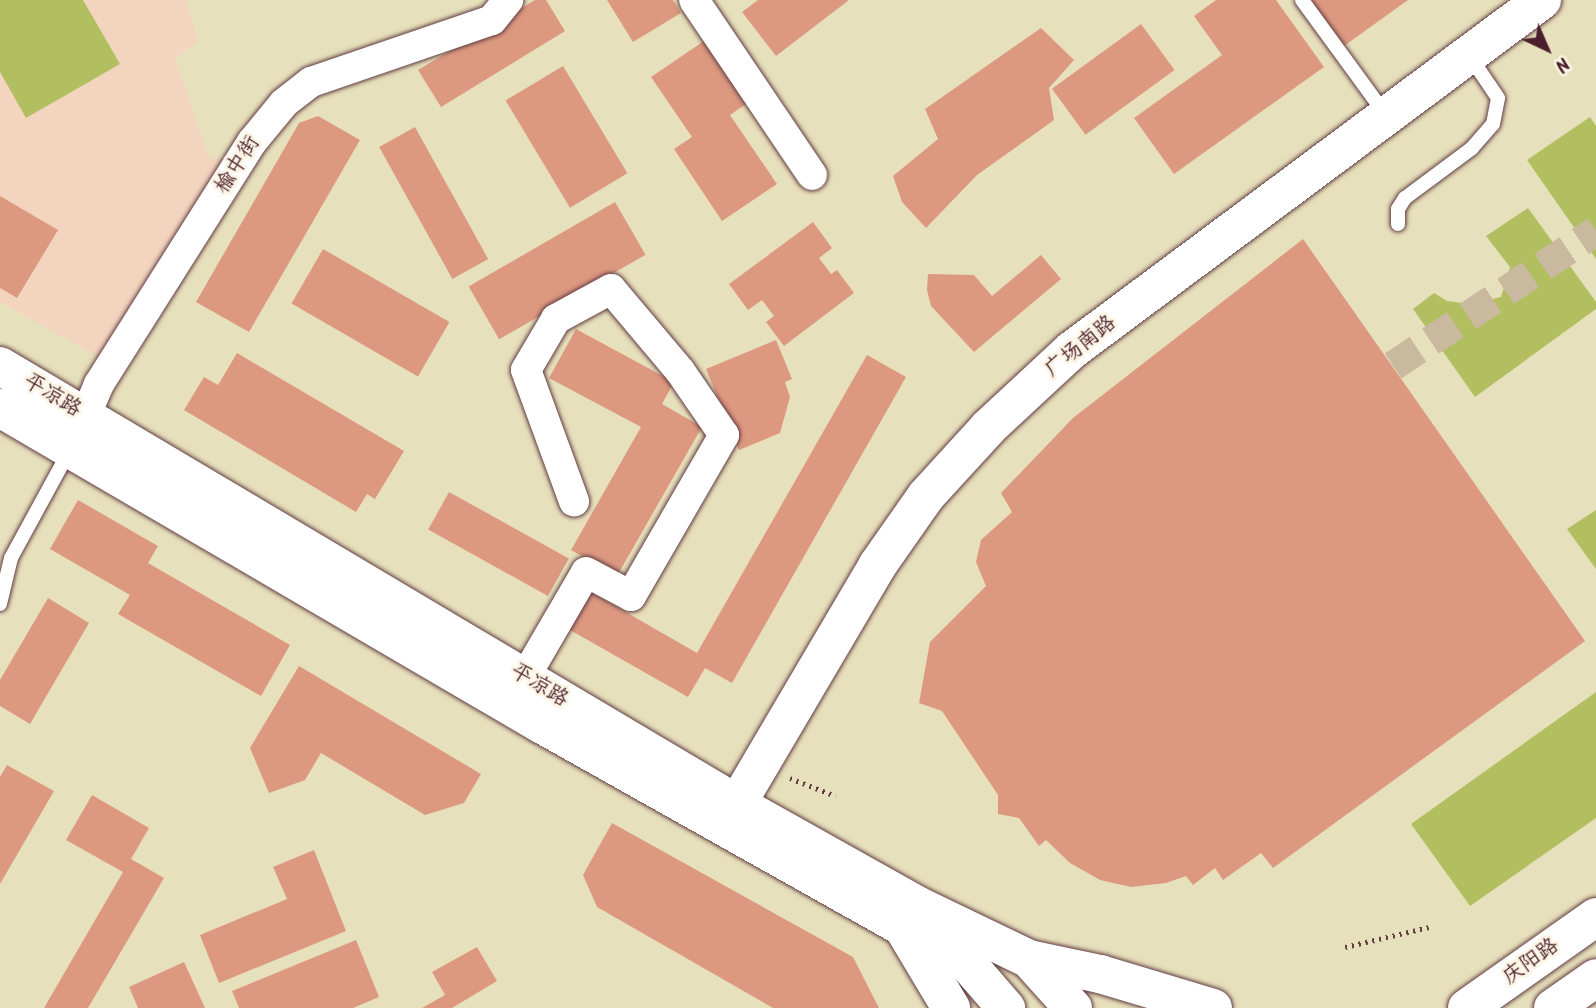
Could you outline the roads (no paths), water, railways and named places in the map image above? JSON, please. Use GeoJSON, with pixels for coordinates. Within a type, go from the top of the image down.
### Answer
{"type":"FeatureCollection","features":[{"type":"Feature","properties":{"kind":"street","name":"榆中街"},"geometry":{"type":"LineString","coordinates":[[78,433],[99,384],[252,142],[284,103],[311,82],[492,20],[508,0]]}},
{"type":"Feature","properties":{"kind":"street"},"geometry":{"type":"LineString","coordinates":[[694,0],[812,175]]}},
{"type":"Feature","properties":{"kind":"street","name":"广场南路"},"geometry":{"type":"LineString","coordinates":[[737,804],[877,566],[926,496],[989,427],[1072,350],[1542,0]]}},
{"type":"Feature","properties":{"kind":"street"},"geometry":{"type":"LineString","coordinates":[[525,677],[586,572],[631,596],[724,435],[680,371],[611,289],[556,319],[526,370],[574,501]]}},
{"type":"Feature","properties":{"kind":"street","name":"平凉路"},"geometry":{"type":"LineString","coordinates":[[0,366],[78,433],[508,705],[967,963],[1006,1008]]}},
{"type":"Feature","properties":{"kind":"street","name":"平凉路"},"geometry":{"type":"LineString","coordinates":[[0,408],[78,433],[525,677],[737,804],[917,905],[1030,959],[1073,1008]]}},
{"type":"Feature","properties":{"kind":"street","name":"庆阳路"},"geometry":{"type":"LineString","coordinates":[[1467,1008],[1596,917]]}},
{"type":"Feature","properties":{"kind":"street"},"geometry":{"type":"LineString","coordinates":[[904,929],[951,1008]]}},
{"type":"Feature","properties":{"kind":"street"},"geometry":{"type":"LineString","coordinates":[[1030,959],[1100,974],[1213,1008]]}},
{"type":"Feature","properties":{"kind":"street"},"geometry":{"type":"LineString","coordinates":[[1553,1008],[1596,978]]}},
{"type":"Feature","properties":{"kind":"lane"},"geometry":{"type":"LineString","coordinates":[[1302,0],[1387,116]]}},
{"type":"Feature","properties":{"kind":"lane"},"geometry":{"type":"LineString","coordinates":[[1398,224],[1398,209],[1405,198],[1472,148],[1493,124],[1499,98],[1469,54]]}},
{"type":"Feature","properties":{"kind":"lane"},"geometry":{"type":"LineString","coordinates":[[0,604],[11,558],[78,433]]}},
{"type":"Feature","properties":{"kind":"tunnel"},"geometry":{"type":"LineString","coordinates":[[1393,366],[1596,231]]}}]}
